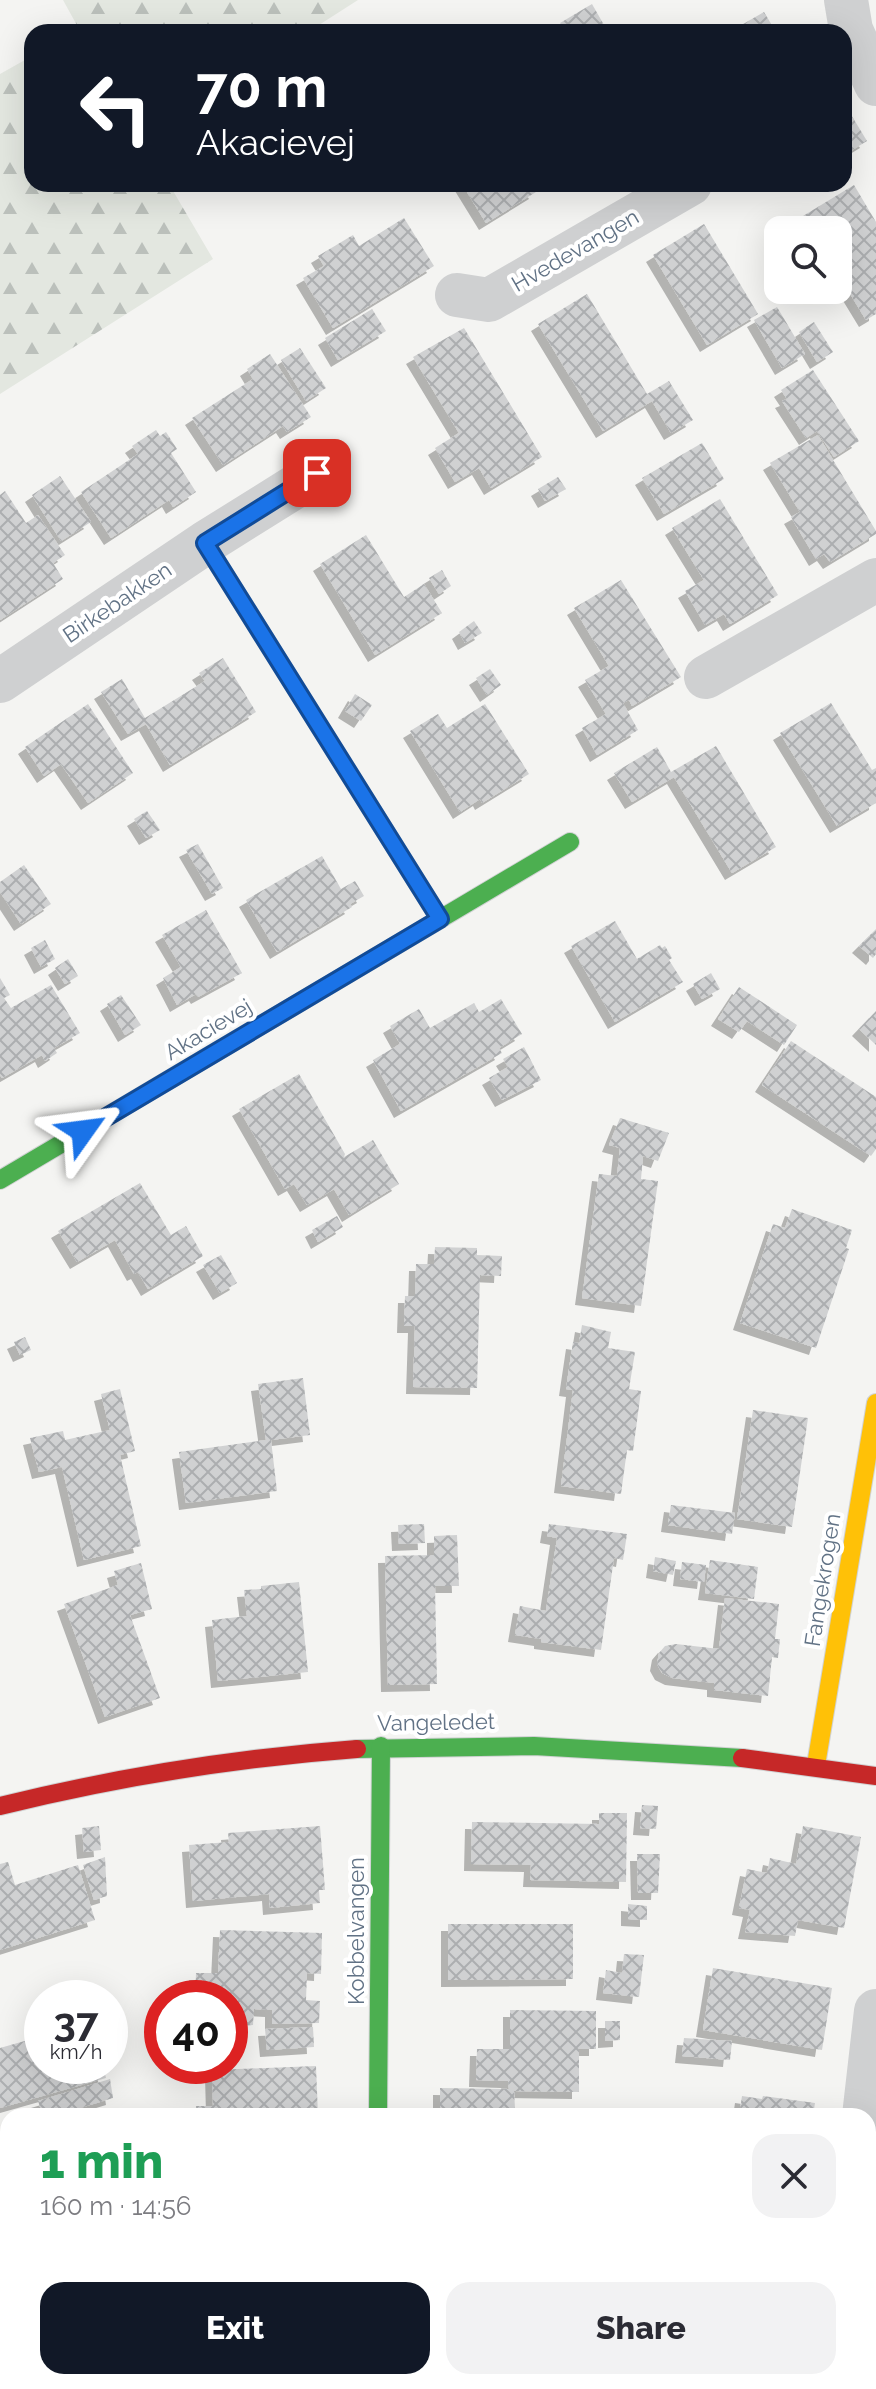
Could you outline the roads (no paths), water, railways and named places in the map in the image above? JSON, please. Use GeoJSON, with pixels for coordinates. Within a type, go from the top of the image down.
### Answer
{"type":"FeatureCollection","features":[{"type":"Feature","properties":{"kind":"street"},"geometry":{"type":"LineString","coordinates":[[846,0],[850,24]]}},
{"type":"Feature","properties":{"kind":"street"},"geometry":{"type":"LineString","coordinates":[[852,34],[864,85]]}},
{"type":"Feature","properties":{"kind":"street","name":"Hvedevangen"},"geometry":{"type":"LineString","coordinates":[[457,295],[489,300],[676,192]]}},
{"type":"Feature","properties":{"kind":"street","name":"Birkebakken"},"geometry":{"type":"LineString","coordinates":[[0,681],[205,543],[317,473]]}},
{"type":"Feature","properties":{"kind":"street"},"geometry":{"type":"LineString","coordinates":[[205,543],[440,919]]}},
{"type":"Feature","properties":{"kind":"street"},"geometry":{"type":"LineString","coordinates":[[706,677],[876,580]]}},
{"type":"Feature","properties":{"kind":"street","name":"Akacievej"},"geometry":{"type":"LineString","coordinates":[[0,1180],[570,842]]}},
{"type":"Feature","properties":{"kind":"street","name":"Fangekrogen"},"geometry":{"type":"LineString","coordinates":[[816,1765],[876,1403]]}},
{"type":"Feature","properties":{"kind":"street","name":"Vangeledet"},"geometry":{"type":"LineString","coordinates":[[0,1806],[108,1780],[202,1764],[381,1746],[476,1744],[696,1753],[816,1765],[876,1776]]}},
{"type":"Feature","properties":{"kind":"street","name":"Kobbelvangen"},"geometry":{"type":"LineString","coordinates":[[378,2108],[381,1746]]}},
{"type":"Feature","properties":{"kind":"street"},"geometry":{"type":"LineString","coordinates":[[865,2108],[876,2011]]}}]}
